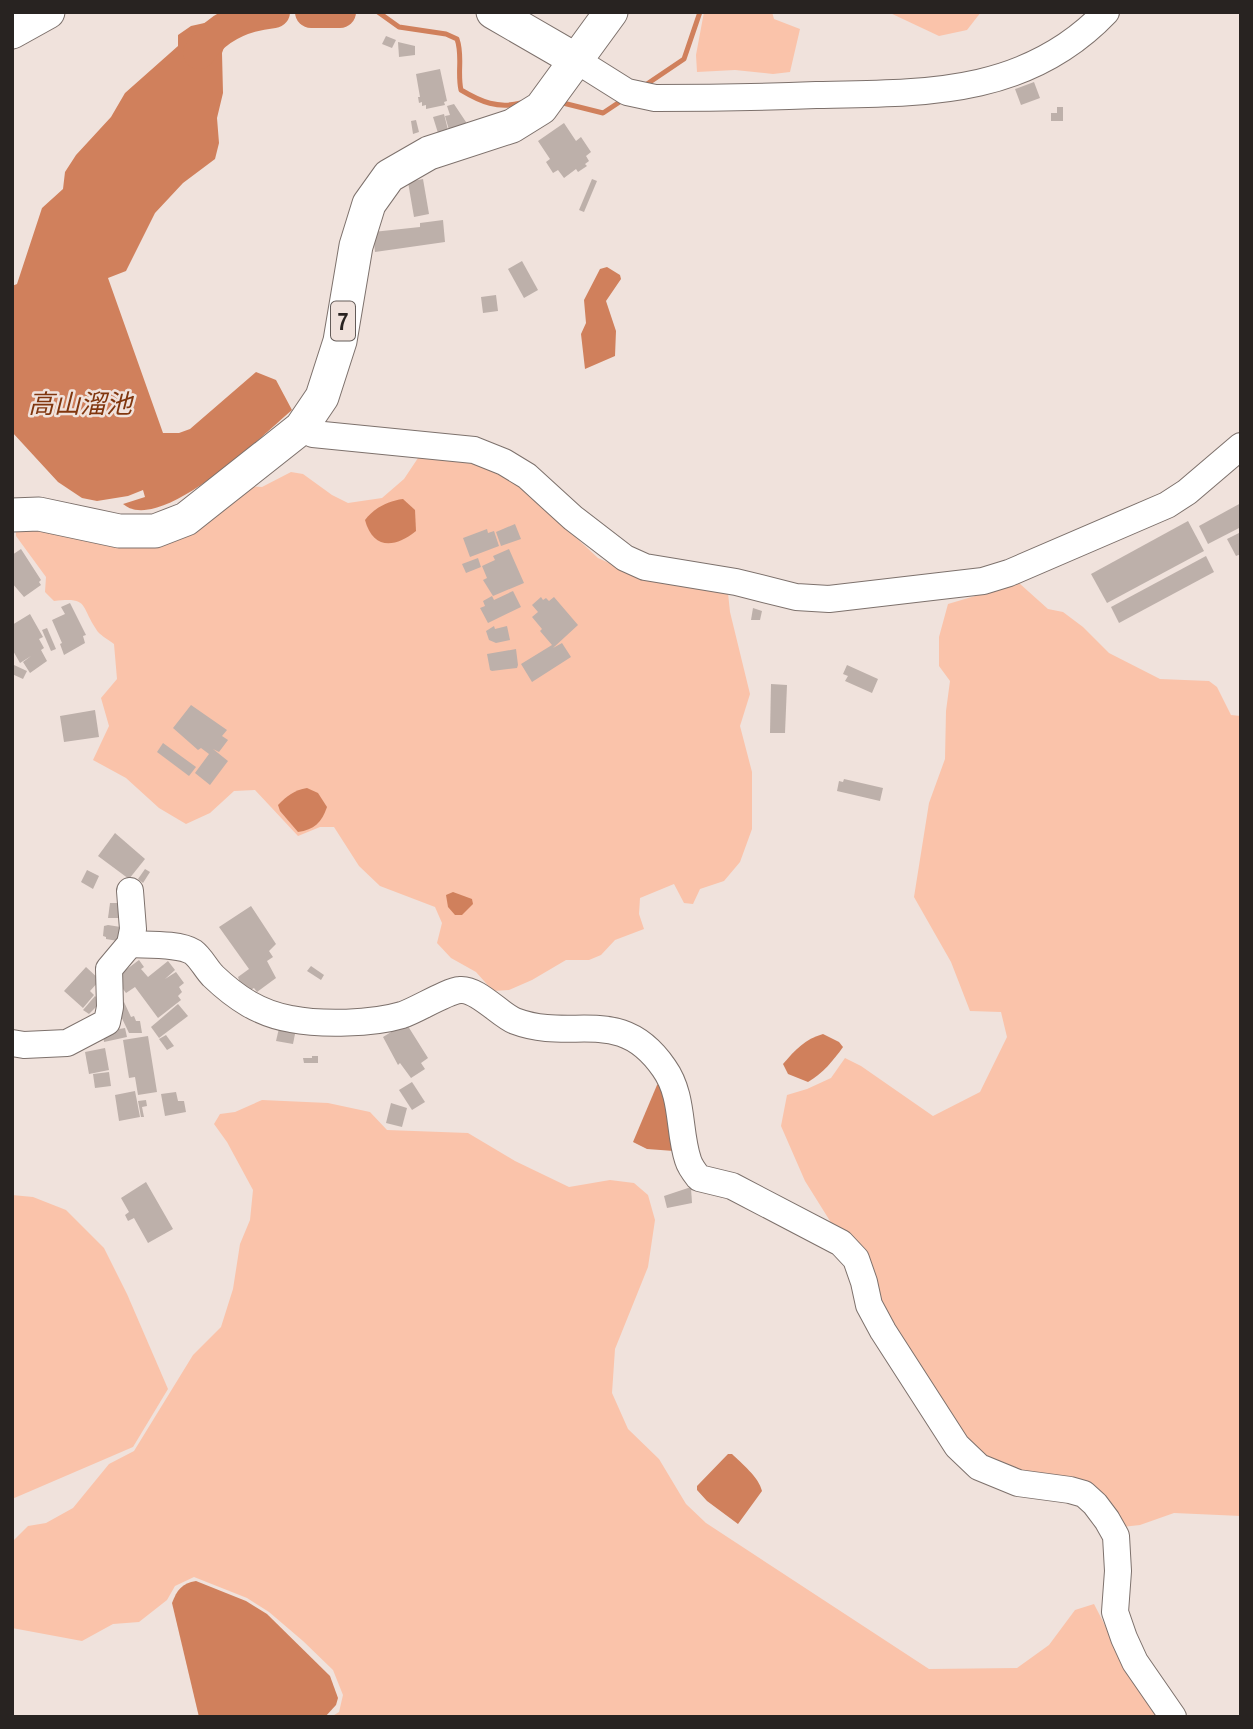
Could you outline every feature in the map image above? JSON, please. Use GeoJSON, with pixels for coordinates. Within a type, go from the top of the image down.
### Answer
{"type":"FeatureCollection","features":[{"type":"Feature","properties":{"kind":"main road"},"geometry":{"type":"LineString","coordinates":[[12,32],[48,12]]}},
{"type":"Feature","properties":{"kind":"main road"},"geometry":{"type":"LineString","coordinates":[[493,12],[576,60]]}},
{"type":"Feature","properties":{"kind":"main road","name":"7"},"geometry":{"type":"LineString","coordinates":[[12,515],[39,514],[119,531],[155,531],[186,519],[301,428],[322,397],[340,341],[356,246],[369,204],[389,176],[429,153],[512,126],[541,108],[611,12]]}},
{"type":"Feature","properties":{"kind":"street"},"geometry":{"type":"LineString","coordinates":[[576,60],[627,92],[655,98],[849,95],[937,90],[974,85],[1037,64],[1085,34],[1106,12]]}},
{"type":"Feature","properties":{"kind":"street"},"geometry":{"type":"LineString","coordinates":[[301,428],[313,434],[474,450],[527,475],[573,518],[625,558],[645,567],[736,582],[796,597],[829,600],[983,581],[1009,573],[1167,505],[1187,492],[1241,446]]}},
{"type":"Feature","properties":{"kind":"street"},"geometry":{"type":"LineString","coordinates":[[12,1043],[67,1043],[107,1022],[110,1007],[109,969],[130,944],[133,929],[130,891]]}},
{"type":"Feature","properties":{"kind":"street"},"geometry":{"type":"LineString","coordinates":[[130,944],[167,946],[192,951],[212,975],[241,1000],[263,1013],[293,1020],[368,1021],[401,1015],[461,989],[473,993],[514,1020],[546,1028],[614,1030],[634,1037],[665,1069],[676,1092],[689,1162],[699,1178],[732,1186],[841,1243],[856,1259],[869,1305],[883,1331],[957,1446],[979,1467],[997,1476],[1018,1483],[1084,1494],[1107,1520],[1115,1534],[1118,1553],[1115,1612],[1135,1662],[1173,1717]]}},
{"type":"Feature","properties":{"kind":"shaded area"},"geometry":{"type":"Polygon","coordinates":[[[704,12],[772,12],[774,19],[800,29],[790,72],[697,72],[696,55],[704,12]]]}},
{"type":"Feature","properties":{"kind":"shaded area"},"geometry":{"type":"Polygon","coordinates":[[[888,12],[981,12],[967,30],[939,36],[888,12]]]}},
{"type":"Feature","properties":{"kind":"shaded area"},"geometry":{"type":"Polygon","coordinates":[[[418,458],[463,458],[514,480],[598,558],[620,568],[728,593],[750,694],[740,726],[752,772],[752,829],[740,862],[724,881],[700,889],[693,904],[684,903],[674,884],[640,898],[639,914],[644,929],[615,940],[601,955],[589,960],[566,960],[509,990],[493,991],[476,972],[451,958],[437,943],[442,923],[435,907],[380,886],[359,866],[334,827],[320,827],[298,836],[255,790],[234,791],[210,813],[186,824],[159,808],[126,778],[93,760],[109,726],[101,698],[117,679],[114,644],[97,631],[82,604],[73,600],[54,601],[45,592],[46,577],[16,536],[16,526],[128,542],[247,486],[262,487],[291,472],[303,474],[348,503],[382,498],[404,479],[418,458]]]}},
{"type":"Feature","properties":{"kind":"shaded area"},"geometry":{"type":"Polygon","coordinates":[[[1019,583],[1048,609],[1063,612],[1083,627],[1109,653],[1160,679],[1209,681],[1217,687],[1231,715],[1241,716],[1241,1516],[1174,1513],[1140,1525],[1122,1527],[1094,1493],[982,1464],[805,1181],[781,1126],[787,1095],[831,1078],[845,1058],[861,1066],[933,1116],[980,1092],[1007,1037],[1001,1012],[970,1011],[951,962],[914,897],[929,803],[945,759],[950,681],[939,666],[939,637],[948,604],[1019,583]]]}},
{"type":"Feature","properties":{"kind":"shaded area"},"geometry":{"type":"Polygon","coordinates":[[[262,1100],[328,1103],[370,1112],[387,1130],[468,1133],[515,1161],[569,1187],[610,1180],[634,1183],[648,1195],[655,1220],[648,1267],[615,1349],[612,1393],[628,1429],[659,1459],[686,1504],[706,1523],[929,1669],[1017,1668],[1049,1645],[1075,1610],[1094,1604],[1133,1680],[1160,1717],[331,1717],[339,1712],[343,1695],[333,1670],[269,1612],[247,1598],[194,1577],[175,1586],[167,1600],[139,1622],[113,1624],[82,1641],[12,1628],[12,1542],[28,1526],[46,1523],[73,1508],[109,1464],[134,1451],[193,1355],[221,1327],[233,1289],[240,1244],[250,1220],[253,1190],[214,1124],[220,1114],[235,1112],[262,1100]]]}},
{"type":"Feature","properties":{"kind":"shaded area"},"geometry":{"type":"Polygon","coordinates":[[[12,1195],[33,1197],[66,1210],[104,1248],[168,1389],[133,1447],[12,1499],[12,1195]]]}},
{"type":"Feature","properties":{"kind":"water","name":"高山溜池"},"geometry":{"type":"Polygon","coordinates":[[[227,18],[236,32],[227,39],[222,53],[223,93],[217,118],[219,143],[215,159],[183,183],[155,213],[126,271],[108,278],[163,433],[179,433],[190,429],[256,372],[276,380],[292,410],[211,478],[185,495],[161,506],[140,510],[123,504],[145,497],[143,490],[128,496],[97,501],[82,498],[58,482],[12,432],[12,286],[17,284],[42,208],[63,189],[65,172],[76,155],[111,117],[125,93],[178,46],[178,35],[191,26],[227,18]]]}},
{"type":"Feature","properties":{"kind":"water"},"geometry":{"type":"Polygon","coordinates":[[[607,267],[620,275],[621,279],[606,301],[616,331],[615,356],[585,369],[581,334],[586,323],[584,300],[600,269],[607,267]]]}},
{"type":"Feature","properties":{"kind":"water"},"geometry":{"type":"Polygon","coordinates":[[[403,499],[415,510],[416,531],[393,543],[379,541],[373,537],[365,520],[382,506],[403,499]]]}},
{"type":"Feature","properties":{"kind":"water"},"geometry":{"type":"Polygon","coordinates":[[[307,788],[318,793],[327,807],[317,824],[298,832],[278,805],[291,794],[307,788]]]}},
{"type":"Feature","properties":{"kind":"water"},"geometry":{"type":"Polygon","coordinates":[[[453,892],[472,899],[473,904],[462,915],[455,915],[448,907],[446,895],[453,892]]]}},
{"type":"Feature","properties":{"kind":"water"},"geometry":{"type":"Polygon","coordinates":[[[823,1034],[843,1047],[831,1062],[808,1082],[788,1074],[783,1064],[787,1059],[806,1042],[823,1034]]]}},
{"type":"Feature","properties":{"kind":"water"},"geometry":{"type":"Polygon","coordinates":[[[660,1082],[664,1086],[674,1151],[647,1149],[633,1142],[660,1082]]]}},
{"type":"Feature","properties":{"kind":"water"},"geometry":{"type":"Polygon","coordinates":[[[728,1454],[732,1454],[749,1471],[762,1491],[738,1524],[697,1490],[697,1486],[728,1454]]]}},
{"type":"Feature","properties":{"kind":"water"},"geometry":{"type":"Polygon","coordinates":[[[196,1581],[246,1601],[267,1614],[330,1676],[338,1698],[336,1705],[325,1717],[199,1717],[172,1603],[181,1588],[196,1581]]]}},
{"type":"Feature","properties":{"kind":"building"},"geometry":{"type":"Polygon","coordinates":[[[386,36],[396,40],[392,48],[382,44],[386,36]]]}},
{"type":"Feature","properties":{"kind":"building"},"geometry":{"type":"Polygon","coordinates":[[[398,42],[415,46],[415,55],[399,57],[398,42]]]}},
{"type":"Feature","properties":{"kind":"building"},"geometry":{"type":"Polygon","coordinates":[[[440,69],[447,101],[444,102],[445,105],[426,109],[426,105],[419,103],[416,74],[440,69]]]}},
{"type":"Feature","properties":{"kind":"building"},"geometry":{"type":"Polygon","coordinates":[[[1034,82],[1040,98],[1021,105],[1015,89],[1034,82]]]}},
{"type":"Feature","properties":{"kind":"building"},"geometry":{"type":"Polygon","coordinates":[[[454,104],[468,125],[449,130],[445,116],[450,115],[447,106],[454,104]]]}},
{"type":"Feature","properties":{"kind":"building"},"geometry":{"type":"Polygon","coordinates":[[[1057,107],[1063,107],[1063,121],[1051,121],[1051,113],[1057,113],[1057,107]]]}},
{"type":"Feature","properties":{"kind":"building"},"geometry":{"type":"Polygon","coordinates":[[[444,114],[448,130],[438,133],[433,117],[444,114]]]}},
{"type":"Feature","properties":{"kind":"building"},"geometry":{"type":"Polygon","coordinates":[[[416,120],[419,132],[413,134],[411,121],[416,120]]]}},
{"type":"Feature","properties":{"kind":"building"},"geometry":{"type":"Polygon","coordinates":[[[564,123],[576,141],[581,137],[591,152],[586,156],[589,161],[585,164],[587,166],[578,172],[576,169],[564,178],[558,170],[553,173],[546,162],[550,159],[538,141],[564,123]]]}},
{"type":"Feature","properties":{"kind":"building"},"geometry":{"type":"Polygon","coordinates":[[[423,179],[429,214],[414,217],[408,182],[423,179]]]}},
{"type":"Feature","properties":{"kind":"building"},"geometry":{"type":"Polygon","coordinates":[[[592,179],[597,181],[584,212],[579,210],[592,179]]]}},
{"type":"Feature","properties":{"kind":"building"},"geometry":{"type":"Polygon","coordinates":[[[443,220],[445,242],[375,252],[373,232],[420,227],[420,223],[443,220]]]}},
{"type":"Feature","properties":{"kind":"building"},"geometry":{"type":"Polygon","coordinates":[[[522,261],[538,290],[524,298],[508,269],[522,261]]]}},
{"type":"Feature","properties":{"kind":"building"},"geometry":{"type":"Polygon","coordinates":[[[496,295],[498,311],[483,313],[481,297],[496,295]]]}},
{"type":"Feature","properties":{"kind":"building"},"geometry":{"type":"Polygon","coordinates":[[[1241,503],[1241,527],[1208,544],[1199,526],[1241,503]]]}},
{"type":"Feature","properties":{"kind":"building"},"geometry":{"type":"Polygon","coordinates":[[[1188,521],[1204,551],[1107,603],[1091,574],[1188,521]]]}},
{"type":"Feature","properties":{"kind":"building"},"geometry":{"type":"Polygon","coordinates":[[[515,524],[521,539],[501,546],[496,532],[515,524]]]}},
{"type":"Feature","properties":{"kind":"building"},"geometry":{"type":"Polygon","coordinates":[[[487,529],[488,533],[494,531],[499,546],[470,557],[463,538],[487,529]]]}},
{"type":"Feature","properties":{"kind":"building"},"geometry":{"type":"Polygon","coordinates":[[[1241,532],[1241,554],[1236,556],[1227,539],[1241,532]]]}},
{"type":"Feature","properties":{"kind":"building"},"geometry":{"type":"Polygon","coordinates":[[[21,549],[41,580],[41,585],[24,597],[12,583],[12,555],[21,549]]]}},
{"type":"Feature","properties":{"kind":"building"},"geometry":{"type":"Polygon","coordinates":[[[509,549],[524,583],[493,596],[483,580],[487,578],[482,566],[495,560],[493,556],[509,549]]]}},
{"type":"Feature","properties":{"kind":"building"},"geometry":{"type":"Polygon","coordinates":[[[1206,556],[1214,572],[1119,623],[1111,607],[1206,556]]]}},
{"type":"Feature","properties":{"kind":"building"},"geometry":{"type":"Polygon","coordinates":[[[478,558],[481,567],[466,573],[462,564],[478,558]]]}},
{"type":"Feature","properties":{"kind":"building"},"geometry":{"type":"Polygon","coordinates":[[[513,591],[521,607],[488,623],[480,608],[485,606],[483,601],[492,596],[494,600],[513,591]]]}},
{"type":"Feature","properties":{"kind":"building"},"geometry":{"type":"Polygon","coordinates":[[[541,597],[549,601],[554,597],[578,625],[553,648],[562,643],[571,657],[532,682],[521,664],[552,645],[532,617],[538,612],[532,605],[541,597]]]}},
{"type":"Feature","properties":{"kind":"building"},"geometry":{"type":"Polygon","coordinates":[[[70,603],[86,635],[83,636],[85,643],[64,655],[52,620],[65,614],[61,607],[70,603]]]}},
{"type":"Feature","properties":{"kind":"building"},"geometry":{"type":"Polygon","coordinates":[[[753,608],[762,611],[760,620],[751,620],[753,608]]]}},
{"type":"Feature","properties":{"kind":"building"},"geometry":{"type":"Polygon","coordinates":[[[30,614],[43,637],[39,639],[47,661],[30,673],[23,662],[31,656],[20,663],[12,649],[12,625],[30,614]]]}},
{"type":"Feature","properties":{"kind":"building"},"geometry":{"type":"Polygon","coordinates":[[[494,626],[495,629],[507,626],[510,640],[496,643],[489,640],[486,631],[494,626]]]}},
{"type":"Feature","properties":{"kind":"building"},"geometry":{"type":"Polygon","coordinates":[[[47,628],[56,649],[51,651],[42,630],[47,628]]]}},
{"type":"Feature","properties":{"kind":"building"},"geometry":{"type":"Polygon","coordinates":[[[516,649],[517,668],[490,670],[487,654],[516,649]]]}},
{"type":"Feature","properties":{"kind":"building"},"geometry":{"type":"Polygon","coordinates":[[[14,665],[27,671],[23,679],[12,674],[14,665]]]}},
{"type":"Feature","properties":{"kind":"building"},"geometry":{"type":"Polygon","coordinates":[[[847,665],[878,679],[872,693],[845,681],[848,676],[843,674],[847,665]]]}},
{"type":"Feature","properties":{"kind":"building"},"geometry":{"type":"Polygon","coordinates":[[[771,684],[787,685],[785,733],[770,733],[771,684]]]}},
{"type":"Feature","properties":{"kind":"building"},"geometry":{"type":"Polygon","coordinates":[[[191,705],[227,730],[222,736],[228,740],[219,752],[213,749],[228,761],[210,785],[195,773],[209,754],[201,748],[198,750],[173,728],[191,705]]]}},
{"type":"Feature","properties":{"kind":"building"},"geometry":{"type":"Polygon","coordinates":[[[95,710],[99,737],[64,742],[60,716],[95,710]]]}},
{"type":"Feature","properties":{"kind":"building"},"geometry":{"type":"Polygon","coordinates":[[[163,743],[196,767],[189,776],[157,752],[163,743]]]}},
{"type":"Feature","properties":{"kind":"building"},"geometry":{"type":"Polygon","coordinates":[[[844,779],[883,788],[880,801],[837,791],[839,781],[843,782],[844,779]]]}},
{"type":"Feature","properties":{"kind":"building"},"geometry":{"type":"Polygon","coordinates":[[[115,833],[145,859],[129,879],[98,856],[115,833]]]}},
{"type":"Feature","properties":{"kind":"building"},"geometry":{"type":"Polygon","coordinates":[[[145,869],[150,872],[143,883],[138,879],[145,869]]]}},
{"type":"Feature","properties":{"kind":"building"},"geometry":{"type":"Polygon","coordinates":[[[87,870],[99,876],[93,889],[81,882],[87,870]]]}},
{"type":"Feature","properties":{"kind":"building"},"geometry":{"type":"Polygon","coordinates":[[[110,903],[123,903],[124,918],[108,918],[110,903]]]}},
{"type":"Feature","properties":{"kind":"building"},"geometry":{"type":"Polygon","coordinates":[[[251,906],[276,944],[269,951],[273,957],[267,961],[276,978],[257,992],[254,988],[247,992],[235,983],[239,980],[238,977],[249,969],[219,927],[251,906]]]}},
{"type":"Feature","properties":{"kind":"building"},"geometry":{"type":"Polygon","coordinates":[[[104,926],[127,928],[124,942],[103,936],[104,926]]]}},
{"type":"Feature","properties":{"kind":"building"},"geometry":{"type":"Polygon","coordinates":[[[139,960],[144,967],[141,969],[148,977],[168,961],[175,970],[165,979],[176,972],[184,983],[179,987],[182,992],[178,996],[181,1000],[158,1018],[135,987],[126,993],[115,978],[139,960]]]}},
{"type":"Feature","properties":{"kind":"building"},"geometry":{"type":"Polygon","coordinates":[[[311,966],[324,975],[321,980],[307,971],[311,966]]]}},
{"type":"Feature","properties":{"kind":"building"},"geometry":{"type":"Polygon","coordinates":[[[86,967],[100,980],[90,991],[94,995],[83,1008],[64,991],[86,967]]]}},
{"type":"Feature","properties":{"kind":"building"},"geometry":{"type":"Polygon","coordinates":[[[95,996],[101,1002],[89,1014],[83,1010],[95,996]]]}},
{"type":"Feature","properties":{"kind":"building"},"geometry":{"type":"Polygon","coordinates":[[[124,1002],[131,1017],[134,1016],[136,1021],[140,1021],[142,1033],[129,1033],[116,1006],[124,1002]]]}},
{"type":"Feature","properties":{"kind":"building"},"geometry":{"type":"Polygon","coordinates":[[[178,1004],[188,1016],[159,1038],[151,1027],[178,1004]]]}},
{"type":"Feature","properties":{"kind":"building"},"geometry":{"type":"Polygon","coordinates":[[[406,1023],[428,1058],[421,1063],[425,1069],[411,1078],[400,1063],[398,1065],[383,1037],[406,1023]]]}},
{"type":"Feature","properties":{"kind":"building"},"geometry":{"type":"Polygon","coordinates":[[[280,1024],[296,1029],[293,1044],[276,1041],[280,1024]]]}},
{"type":"Feature","properties":{"kind":"building"},"geometry":{"type":"Polygon","coordinates":[[[125,1028],[127,1037],[104,1042],[103,1032],[125,1028]]]}},
{"type":"Feature","properties":{"kind":"building"},"geometry":{"type":"Polygon","coordinates":[[[166,1035],[174,1046],[167,1050],[159,1039],[166,1035]]]}},
{"type":"Feature","properties":{"kind":"building"},"geometry":{"type":"Polygon","coordinates":[[[148,1036],[157,1092],[138,1095],[135,1077],[129,1078],[123,1040],[148,1036]]]}},
{"type":"Feature","properties":{"kind":"building"},"geometry":{"type":"Polygon","coordinates":[[[105,1048],[109,1070],[89,1074],[85,1052],[105,1048]]]}},
{"type":"Feature","properties":{"kind":"building"},"geometry":{"type":"Polygon","coordinates":[[[318,1056],[318,1063],[304,1063],[303,1058],[318,1056]]]}},
{"type":"Feature","properties":{"kind":"building"},"geometry":{"type":"Polygon","coordinates":[[[109,1072],[111,1086],[95,1088],[93,1074],[109,1072]]]}},
{"type":"Feature","properties":{"kind":"building"},"geometry":{"type":"Polygon","coordinates":[[[412,1082],[425,1102],[412,1110],[399,1090],[412,1082]]]}},
{"type":"Feature","properties":{"kind":"building"},"geometry":{"type":"Polygon","coordinates":[[[135,1091],[140,1117],[119,1121],[115,1095],[135,1091]]]}},
{"type":"Feature","properties":{"kind":"building"},"geometry":{"type":"Polygon","coordinates":[[[176,1092],[178,1101],[184,1101],[186,1112],[165,1116],[161,1094],[176,1092]]]}},
{"type":"Feature","properties":{"kind":"building"},"geometry":{"type":"Polygon","coordinates":[[[146,1100],[147,1106],[142,1107],[144,1117],[141,1117],[138,1101],[146,1100]]]}},
{"type":"Feature","properties":{"kind":"building"},"geometry":{"type":"Polygon","coordinates":[[[391,1103],[407,1108],[402,1127],[386,1123],[391,1103]]]}},
{"type":"Feature","properties":{"kind":"building"},"geometry":{"type":"Polygon","coordinates":[[[146,1182],[173,1229],[148,1243],[134,1218],[128,1221],[125,1215],[129,1212],[121,1198],[146,1182]]]}},
{"type":"Feature","properties":{"kind":"building"},"geometry":{"type":"Polygon","coordinates":[[[691,1188],[692,1203],[667,1208],[664,1196],[691,1188]]]}},
{"type":"Feature","properties":{"kind":"waterway"},"geometry":{"type":"LineString","coordinates":[[199,53],[214,36],[232,24],[252,16],[274,12]]}},
{"type":"Feature","properties":{"kind":"waterway"},"geometry":{"type":"LineString","coordinates":[[311,12],[340,12]]}},
{"type":"Feature","properties":{"kind":"waterway"},"geometry":{"type":"LineString","coordinates":[[378,12],[399,27],[446,34],[457,39],[461,90],[490,103],[521,103]]}},
{"type":"Feature","properties":{"kind":"waterway"},"geometry":{"type":"LineString","coordinates":[[644,86],[684,59],[700,12]]}},
{"type":"Feature","properties":{"kind":"waterway"},"geometry":{"type":"LineString","coordinates":[[559,102],[603,113],[624,99]]}}]}
